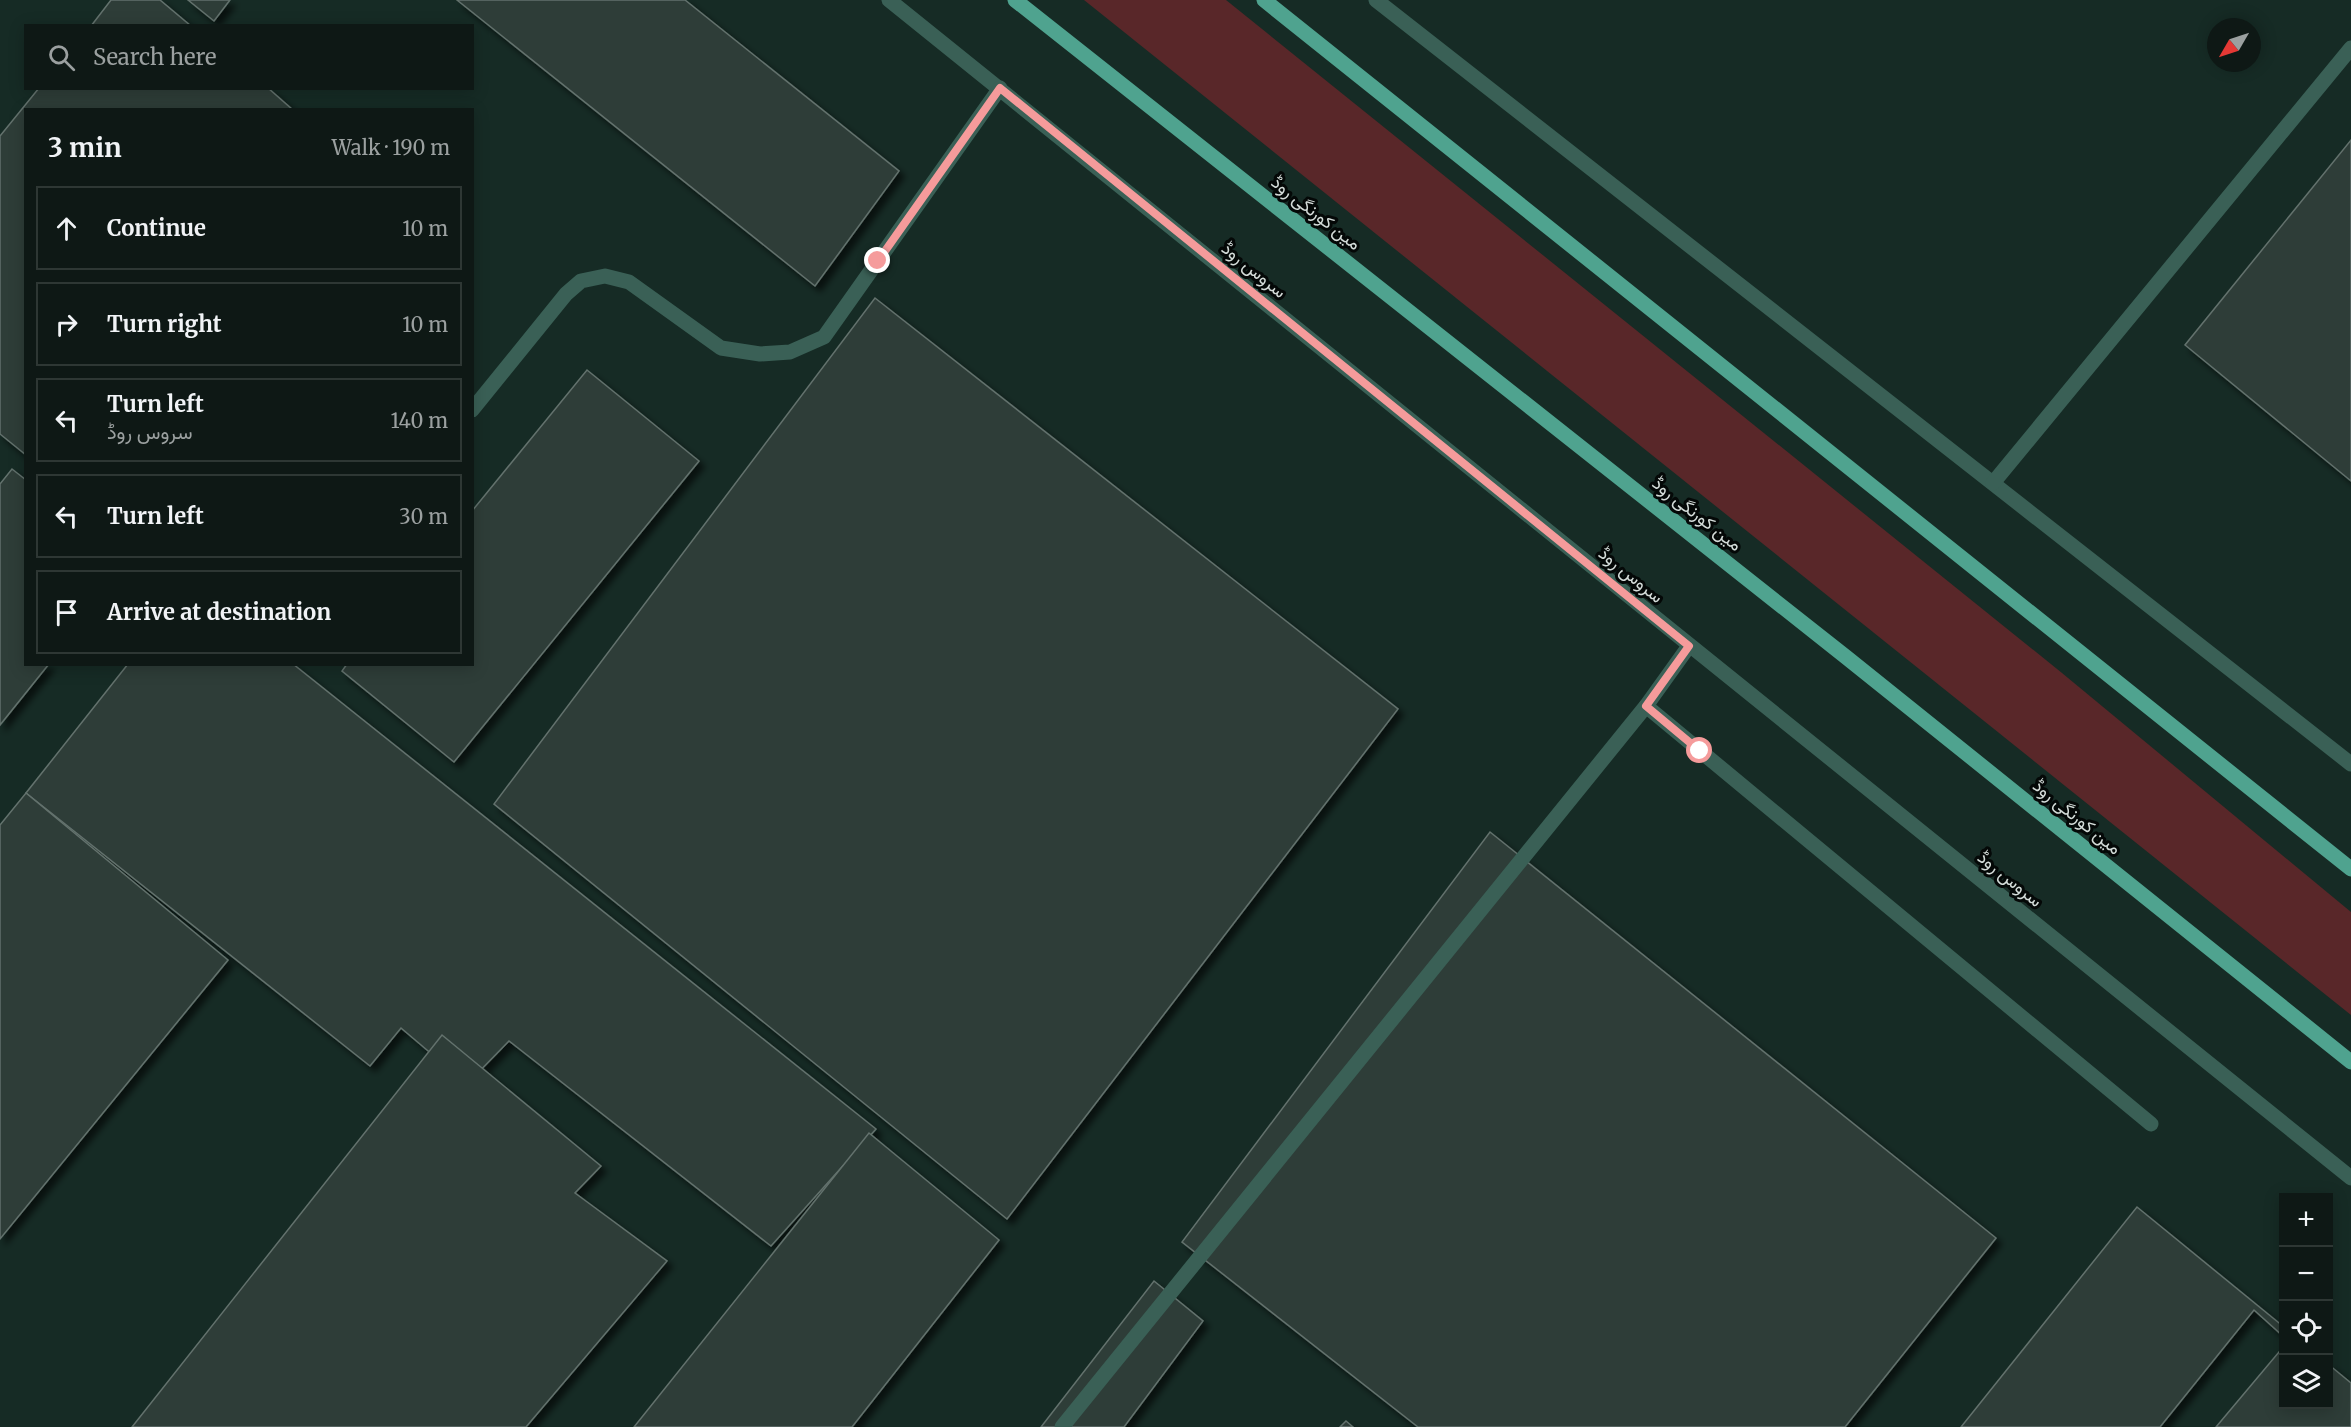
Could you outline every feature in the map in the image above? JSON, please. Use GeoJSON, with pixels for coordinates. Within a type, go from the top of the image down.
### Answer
{"type":"FeatureCollection","features":[{"type":"Feature","properties":{"kind":"main road","name":"مین کورنگی روڈ"},"geometry":{"type":"LineString","coordinates":[[1015,0],[1827,642],[2351,1062]]}},
{"type":"Feature","properties":{"kind":"main road"},"geometry":{"type":"LineString","coordinates":[[1264,0],[2351,869]]}},
{"type":"Feature","properties":{"kind":"street","name":"سروس روڈ"},"geometry":{"type":"LineString","coordinates":[[889,0],[2351,1178]]}},
{"type":"Feature","properties":{"kind":"street"},"geometry":{"type":"LineString","coordinates":[[1376,0],[2351,764]]}},
{"type":"Feature","properties":{"kind":"street"},"geometry":{"type":"LineString","coordinates":[[1993,483],[2351,48]]}},
{"type":"Feature","properties":{"kind":"street"},"geometry":{"type":"LineString","coordinates":[[474,408],[566,294],[581,281],[605,276],[629,282],[721,348],[760,354],[790,352],[824,337],[1000,88]]}},
{"type":"Feature","properties":{"kind":"street"},"geometry":{"type":"LineString","coordinates":[[1062,1427],[1646,706],[1689,646]]}},
{"type":"Feature","properties":{"kind":"street"},"geometry":{"type":"LineString","coordinates":[[1646,706],[2151,1124]]}},
{"type":"Feature","properties":{"kind":"shaded area"},"geometry":{"type":"Polygon","coordinates":[[[0,0],[2351,0],[2351,1427],[0,1427],[0,0]]]}},
{"type":"Feature","properties":{"kind":"shaded area"},"geometry":{"type":"Polygon","coordinates":[[[1084,0],[1226,0],[2062,673],[2351,912],[2351,1015],[1084,0]]]}},
{"type":"Feature","properties":{"kind":"building"},"geometry":{"type":"Polygon","coordinates":[[[111,0],[160,0],[189,24],[93,24],[111,0]]]}},
{"type":"Feature","properties":{"kind":"building"},"geometry":{"type":"Polygon","coordinates":[[[188,0],[230,0],[214,21],[188,0]]]}},
{"type":"Feature","properties":{"kind":"building"},"geometry":{"type":"Polygon","coordinates":[[[457,0],[685,0],[899,171],[815,286],[457,0]]]}},
{"type":"Feature","properties":{"kind":"building"},"geometry":{"type":"Polygon","coordinates":[[[37,90],[270,90],[291,108],[24,108],[24,453],[0,434],[0,136],[37,90]]]}},
{"type":"Feature","properties":{"kind":"building"},"geometry":{"type":"Polygon","coordinates":[[[2351,140],[2351,481],[2185,345],[2351,140]]]}},
{"type":"Feature","properties":{"kind":"building"},"geometry":{"type":"Polygon","coordinates":[[[875,298],[1398,709],[1007,1219],[494,804],[875,298]]]}},
{"type":"Feature","properties":{"kind":"building"},"geometry":{"type":"Polygon","coordinates":[[[587,370],[699,461],[454,762],[342,671],[346,666],[474,666],[474,509],[587,370]]]}},
{"type":"Feature","properties":{"kind":"building"},"geometry":{"type":"Polygon","coordinates":[[[12,469],[24,478],[24,666],[47,666],[0,725],[0,484],[12,469]]]}},
{"type":"Feature","properties":{"kind":"building"},"geometry":{"type":"Polygon","coordinates":[[[126,666],[296,666],[876,1129],[771,1246],[509,1041],[467,1084],[401,1028],[370,1066],[26,793],[126,666]]]}},
{"type":"Feature","properties":{"kind":"building"},"geometry":{"type":"Polygon","coordinates":[[[26,793],[228,960],[0,1239],[0,825],[26,793]]]}},
{"type":"Feature","properties":{"kind":"building"},"geometry":{"type":"Polygon","coordinates":[[[1490,832],[1996,1238],[1845,1427],[1418,1427],[1182,1242],[1490,832]]]}},
{"type":"Feature","properties":{"kind":"building"},"geometry":{"type":"Polygon","coordinates":[[[442,1035],[601,1166],[575,1193],[667,1261],[526,1427],[132,1427],[442,1035]]]}},
{"type":"Feature","properties":{"kind":"building"},"geometry":{"type":"Polygon","coordinates":[[[869,1133],[999,1240],[852,1427],[634,1427],[869,1133]]]}},
{"type":"Feature","properties":{"kind":"building"},"geometry":{"type":"Polygon","coordinates":[[[2137,1207],[2279,1323],[2279,1332],[2254,1310],[2160,1427],[1961,1427],[2137,1207]]]}},
{"type":"Feature","properties":{"kind":"building"},"geometry":{"type":"Polygon","coordinates":[[[1154,1281],[1203,1321],[1124,1427],[1041,1427],[1154,1281]]]}},
{"type":"Feature","properties":{"kind":"building"},"geometry":{"type":"Polygon","coordinates":[[[2279,1352],[2279,1409],[2333,1409],[2333,1368],[2351,1383],[2351,1427],[2216,1427],[2279,1352]]]}},
{"type":"Feature","properties":{"kind":"building"},"geometry":{"type":"Polygon","coordinates":[[[1346,1421],[1353,1427],[1340,1427],[1346,1421]]]}},
{"type":"Feature","properties":{"kind":"route"},"geometry":{"type":"LineString","coordinates":[[878,261],[1000,88],[1689,646],[1646,706],[1700,751]]}}]}
